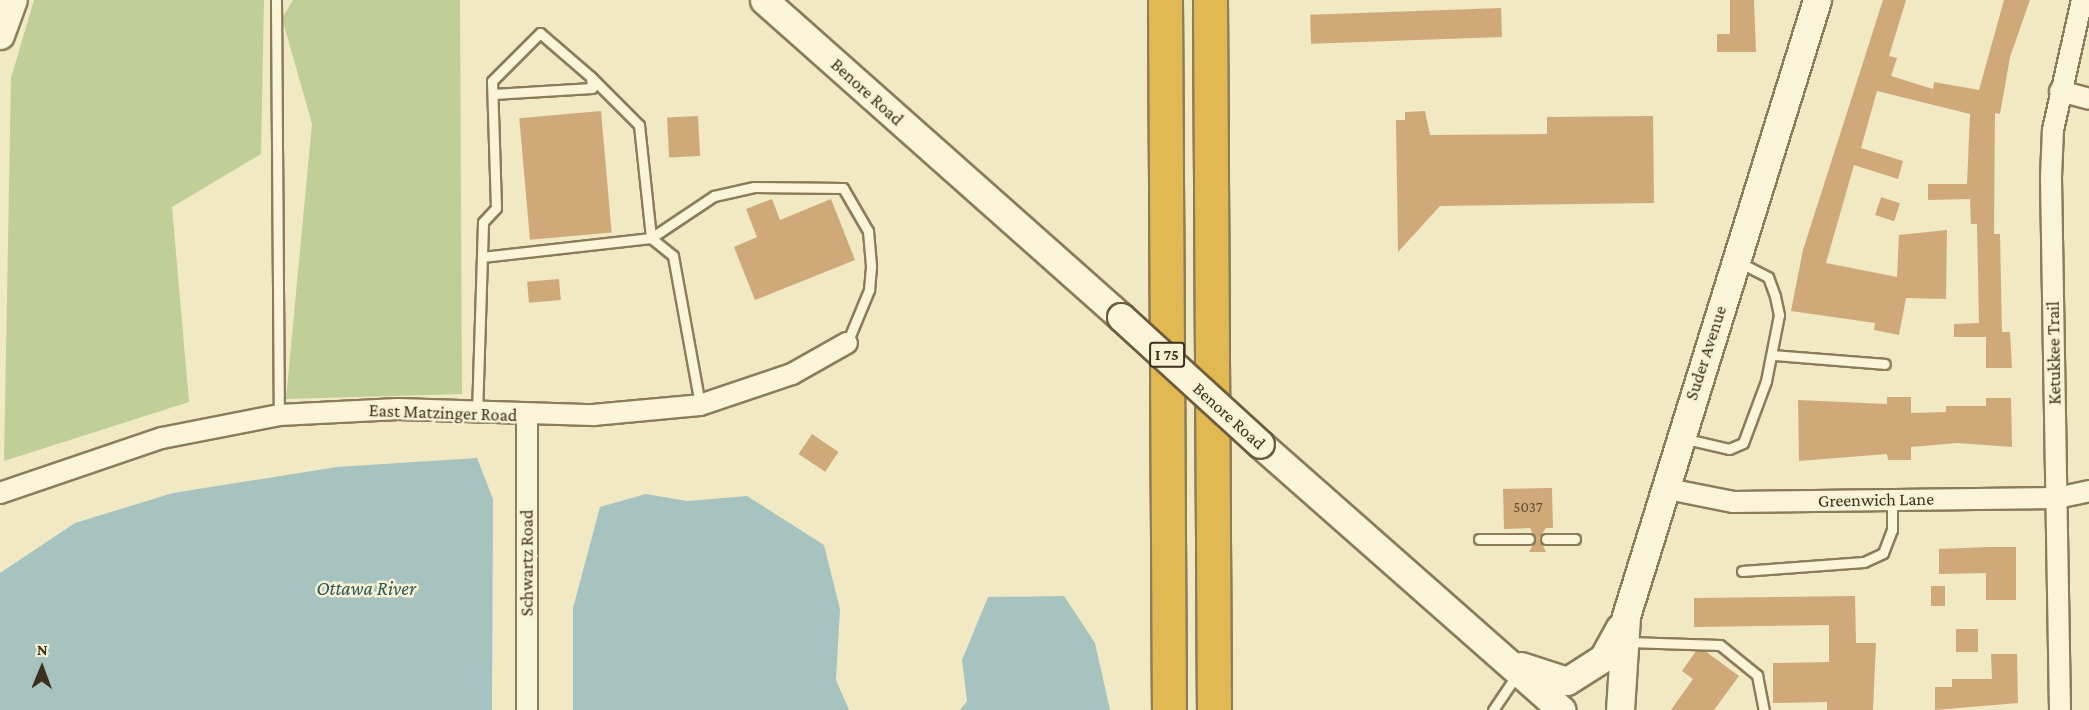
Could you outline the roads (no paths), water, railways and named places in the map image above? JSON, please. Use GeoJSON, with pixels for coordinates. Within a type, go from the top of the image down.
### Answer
{"type":"FeatureCollection","features":[{"type":"Feature","properties":{"kind":"highway","name":"I 75"},"geometry":{"type":"LineString","coordinates":[[1165,0],[1169,710]]}},
{"type":"Feature","properties":{"kind":"highway"},"geometry":{"type":"LineString","coordinates":[[1210,0],[1214,710]]}},
{"type":"Feature","properties":{"kind":"main road"},"geometry":{"type":"LineString","coordinates":[[0,35],[13,0]]}},
{"type":"Feature","properties":{"kind":"main road","name":"Benore Road"},"geometry":{"type":"LineString","coordinates":[[764,0],[1260,444],[1562,710]]}},
{"type":"Feature","properties":{"kind":"main road","name":"Suder Avenue"},"geometry":{"type":"LineString","coordinates":[[1620,710],[1622,642],[1626,616],[1663,488],[1817,0]]}},
{"type":"Feature","properties":{"kind":"main road"},"geometry":{"type":"LineString","coordinates":[[1518,671],[1567,681],[1603,658],[1626,616]]}},
{"type":"Feature","properties":{"kind":"main road"},"geometry":{"type":"LineString","coordinates":[[1518,671],[1547,710]]}},
{"type":"Feature","properties":{"kind":"street","name":"Ketukkee Trail"},"geometry":{"type":"LineString","coordinates":[[2060,710],[2051,177],[2060,91],[2082,0]]}},
{"type":"Feature","properties":{"kind":"street"},"geometry":{"type":"LineString","coordinates":[[2060,91],[2089,99]]}},
{"type":"Feature","properties":{"kind":"street","name":"East Matzinger Road"},"geometry":{"type":"LineString","coordinates":[[0,493],[162,438],[279,415],[398,409],[527,416],[700,405],[792,374],[847,343]]}},
{"type":"Feature","properties":{"kind":"street","name":"Schwartz Road"},"geometry":{"type":"LineString","coordinates":[[527,416],[527,710]]}},
{"type":"Feature","properties":{"kind":"street","name":"Greenwich Lane"},"geometry":{"type":"LineString","coordinates":[[1663,488],[1733,502],[2056,498],[2089,491]]}},
{"type":"Feature","properties":{"kind":"lane"},"geometry":{"type":"LineString","coordinates":[[276,0],[279,415]]}},
{"type":"Feature","properties":{"kind":"lane"},"geometry":{"type":"LineString","coordinates":[[477,414],[483,222],[495,208],[492,81],[540,33],[591,77],[639,125],[651,238],[673,256],[700,405]]}},
{"type":"Feature","properties":{"kind":"lane"},"geometry":{"type":"LineString","coordinates":[[493,94],[592,88],[591,77]]}},
{"type":"Feature","properties":{"kind":"lane"},"geometry":{"type":"LineString","coordinates":[[482,257],[651,238],[714,196],[754,187],[843,188],[868,231],[871,267],[869,290],[847,343]]}},
{"type":"Feature","properties":{"kind":"lane"},"geometry":{"type":"LineString","coordinates":[[1679,437],[1721,448],[1743,443],[1773,355],[1779,315],[1768,278],[1735,260]]}},
{"type":"Feature","properties":{"kind":"lane"},"geometry":{"type":"LineString","coordinates":[[1773,355],[1885,364]]}},
{"type":"Feature","properties":{"kind":"lane"},"geometry":{"type":"LineString","coordinates":[[1742,571],[1864,562],[1883,553],[1889,538],[1892,500]]}},
{"type":"Feature","properties":{"kind":"lane"},"geometry":{"type":"LineString","coordinates":[[1479,539],[1529,539]]}},
{"type":"Feature","properties":{"kind":"lane"},"geometry":{"type":"LineString","coordinates":[[1546,539],[1575,539]]}},
{"type":"Feature","properties":{"kind":"lane"},"geometry":{"type":"LineString","coordinates":[[1622,642],[1720,645],[1757,675],[1764,710]]}},
{"type":"Feature","properties":{"kind":"lane"},"geometry":{"type":"LineString","coordinates":[[1493,710],[1518,671]]}},
{"type":"Feature","properties":{"kind":"water","name":"Ottawa River"},"geometry":{"type":"Polygon","coordinates":[[[477,458],[493,499],[492,710],[0,710],[0,573],[75,523],[173,493],[337,467],[477,458]]]}},
{"type":"Feature","properties":{"kind":"water"},"geometry":{"type":"Polygon","coordinates":[[[646,494],[687,501],[747,496],[824,545],[840,609],[836,680],[849,710],[573,710],[573,608],[600,507],[646,494]]]}},
{"type":"Feature","properties":{"kind":"water"},"geometry":{"type":"Polygon","coordinates":[[[1064,596],[1095,643],[1110,710],[960,710],[967,701],[962,660],[988,597],[1064,596]]]}}]}
